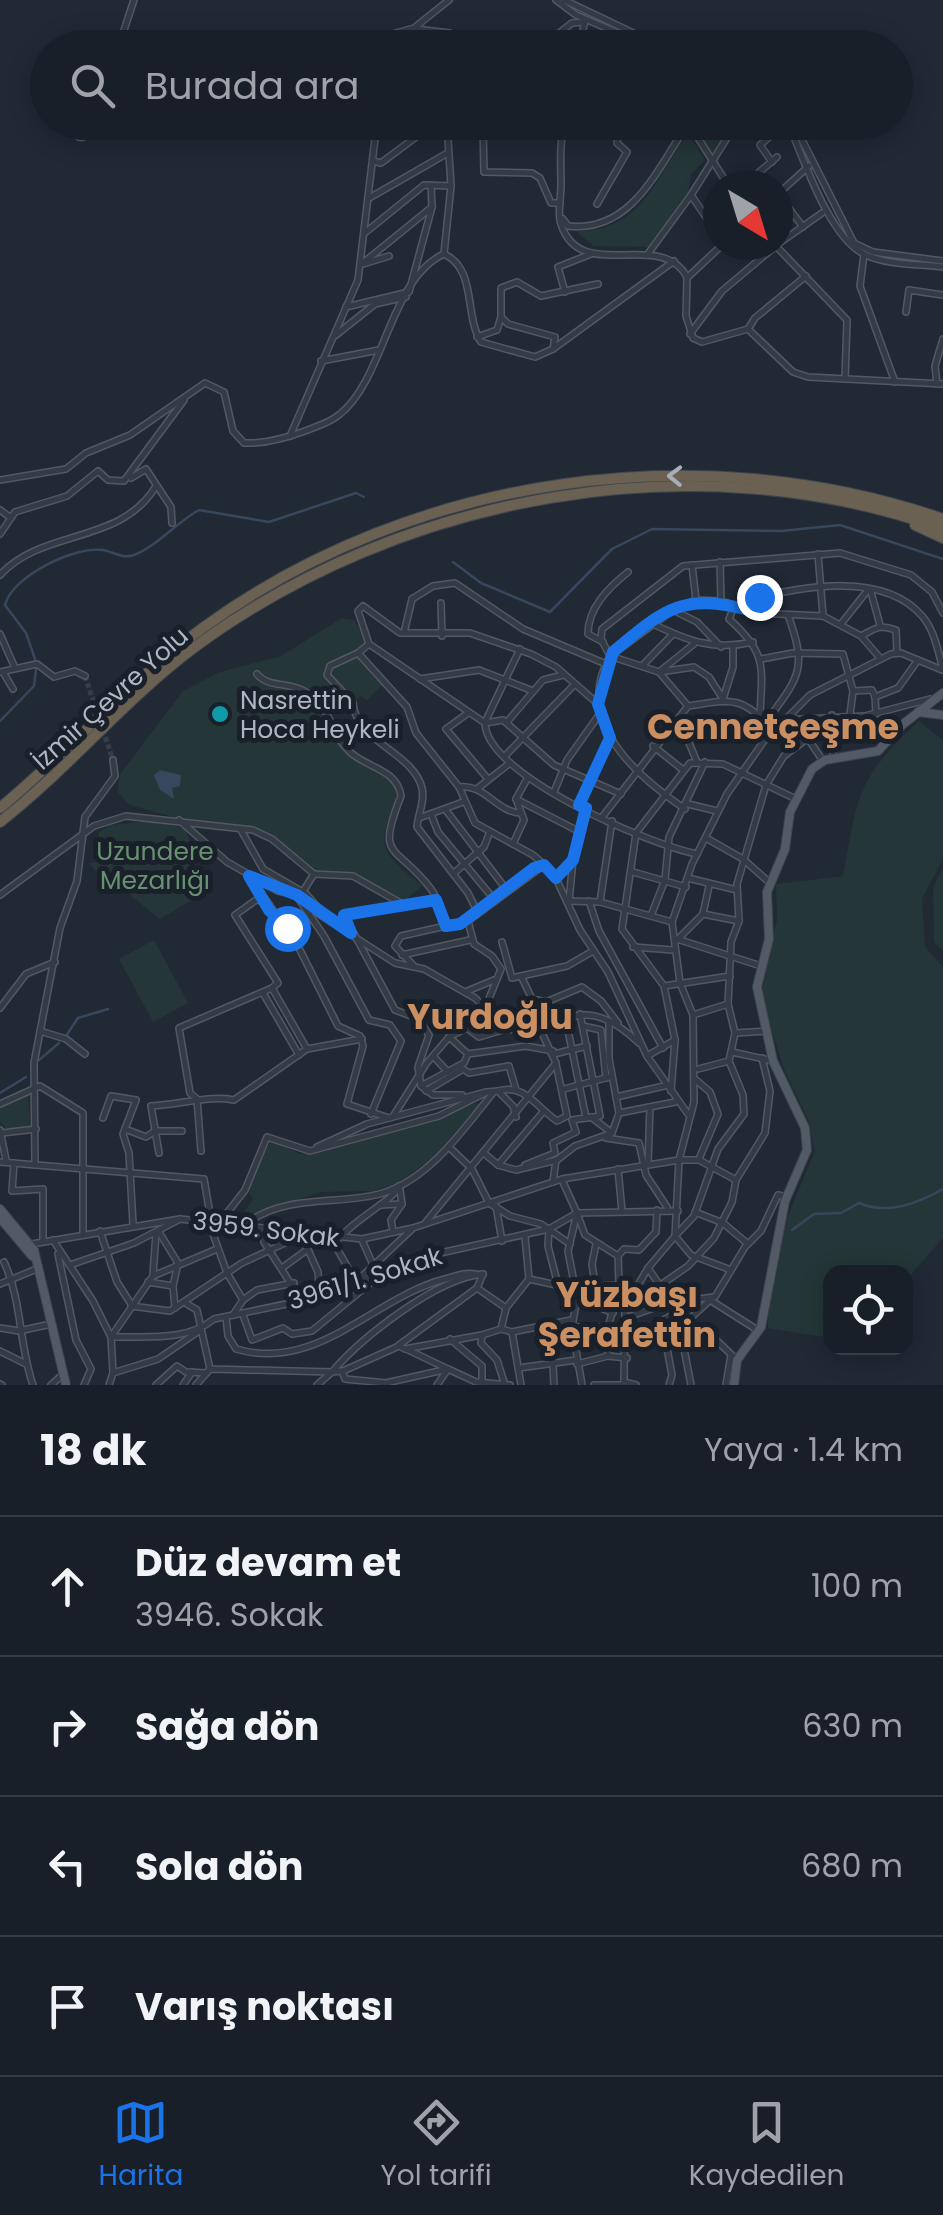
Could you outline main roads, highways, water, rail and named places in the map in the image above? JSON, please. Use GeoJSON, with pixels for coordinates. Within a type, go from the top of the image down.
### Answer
{"type":"FeatureCollection","features":[{"type":"Feature","properties":{"kind":"highway","name":"İzmir Çevre Yolu"},"geometry":{"type":"LineString","coordinates":[[0,808],[143,674],[204,627],[321,561],[434,515],[497,495],[637,475],[749,478],[897,503],[943,516]]}},
{"type":"Feature","properties":{"kind":"highway","name":"İzmir Çevre Yolu"},"geometry":{"type":"LineString","coordinates":[[0,822],[151,682],[233,620],[348,558],[428,528],[526,501],[636,488],[770,493],[943,529]]}},
{"type":"Feature","properties":{"kind":"highway"},"geometry":{"type":"LineString","coordinates":[[906,519],[943,538]]}},
{"type":"Feature","properties":{"kind":"main road"},"geometry":{"type":"LineString","coordinates":[[734,1385],[734,1357],[758,1331],[782,1196],[802,1167],[808,1138],[774,1061],[757,987],[764,966],[770,883],[785,849],[787,823],[812,769],[833,758],[878,751],[936,703]]}},
{"type":"Feature","properties":{"kind":"main road"},"geometry":{"type":"LineString","coordinates":[[0,1209],[37,1264],[64,1381]]}},
{"type":"Feature","properties":{"kind":"main road"},"geometry":{"type":"LineString","coordinates":[[0,1218],[27,1246]]}},
{"type":"Feature","properties":{"kind":"water"},"geometry":{"type":"Polygon","coordinates":[[[160,770],[181,775],[180,786],[172,788],[174,799],[160,790],[154,775],[160,770]]]}},
{"type":"Feature","properties":{"kind":"waterway"},"geometry":{"type":"LineString","coordinates":[[35,659],[26,633],[5,605],[19,584],[46,565],[91,550],[134,555],[199,510],[269,522],[356,493],[364,497]]}},
{"type":"Feature","properties":{"kind":"waterway"},"geometry":{"type":"LineString","coordinates":[[453,562],[481,583],[550,612],[612,549],[652,529],[781,531],[840,525],[943,559]]}},
{"type":"Feature","properties":{"kind":"waterway"},"geometry":{"type":"LineString","coordinates":[[0,721],[34,686],[36,669]]}},
{"type":"Feature","properties":{"kind":"waterway"},"geometry":{"type":"LineString","coordinates":[[66,1036],[78,1018],[108,1009]]}},
{"type":"Feature","properties":{"kind":"waterway"},"geometry":{"type":"LineString","coordinates":[[39,1060],[59,1043]]}},
{"type":"Feature","properties":{"kind":"waterway"},"geometry":{"type":"LineString","coordinates":[[0,1093],[26,1077]]}},
{"type":"Feature","properties":{"kind":"waterway"},"geometry":{"type":"LineString","coordinates":[[792,1230],[814,1214],[841,1213],[859,1203],[881,1208],[902,1206],[943,1189]]}},
{"type":"Feature","properties":{"kind":"tunnel"},"geometry":{"type":"LineString","coordinates":[[85,676],[98,715]]}},
{"type":"Feature","properties":{"kind":"tunnel"},"geometry":{"type":"LineString","coordinates":[[103,730],[113,760]]}},
{"type":"Feature","properties":{"kind":"place","name":"Nasrettin Hoca Heykeli"},"geometry":{"type":"Point","coordinates":[220,714]}},
{"type":"Feature","properties":{"kind":"district","name":"Cennetçeşme"},"geometry":{"type":"Point","coordinates":[773,727]}},
{"type":"Feature","properties":{"kind":"district","name":"Yurdoğlu"},"geometry":{"type":"Point","coordinates":[490,1017]}},
{"type":"Feature","properties":{"kind":"district","name":"Yüzbaşı Şerafettin"},"geometry":{"type":"Point","coordinates":[627,1315]}},
{"type":"Feature","properties":{"kind":"park label","name":"Uzundere Mezarlığı"},"geometry":{"type":"Point","coordinates":[155,866]}}]}
